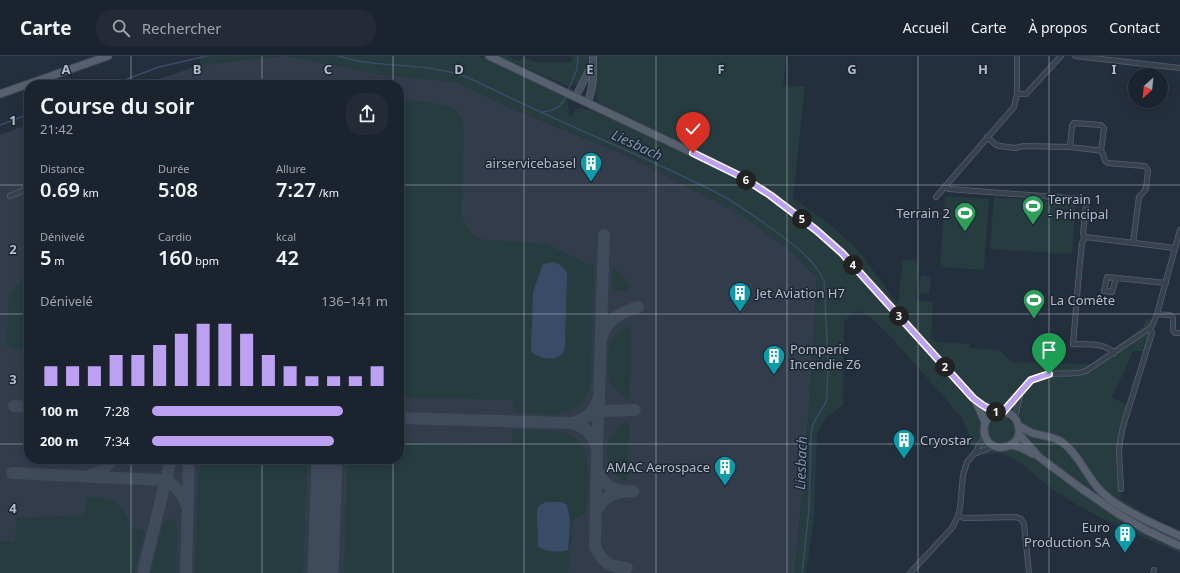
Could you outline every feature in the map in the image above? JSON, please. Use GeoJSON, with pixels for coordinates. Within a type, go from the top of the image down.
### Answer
{"type":"FeatureCollection","features":[{"type":"Feature","properties":{"kind":"main road"},"geometry":{"type":"LineString","coordinates":[[40,80],[108,56]]}},
{"type":"Feature","properties":{"kind":"main road"},"geometry":{"type":"LineString","coordinates":[[489,56],[574,95],[742,177],[770,195],[804,220],[842,253],[973,398],[983,406],[999,412],[1011,414],[1019,426],[1032,433],[1051,437],[1060,441],[1073,452],[1099,489],[1110,499],[1130,512],[1180,536]]}},
{"type":"Feature","properties":{"kind":"main road"},"geometry":{"type":"LineString","coordinates":[[0,94],[24,86]]}},
{"type":"Feature","properties":{"kind":"main road"},"geometry":{"type":"LineString","coordinates":[[973,398],[985,422]]}},
{"type":"Feature","properties":{"kind":"main road"},"geometry":{"type":"LineString","coordinates":[[999,412],[988,417],[985,422],[985,436],[994,446],[1005,447],[1015,442],[1019,434],[1019,426]]}},
{"type":"Feature","properties":{"kind":"main road"},"geometry":{"type":"LineString","coordinates":[[1019,434],[1039,457]]}},
{"type":"Feature","properties":{"kind":"main road"},"geometry":{"type":"LineString","coordinates":[[1011,445],[1022,448],[1039,457],[1120,515],[1146,530],[1180,546]]}},
{"type":"Feature","properties":{"kind":"street"},"geometry":{"type":"LineString","coordinates":[[588,102],[593,85],[593,56]]}},
{"type":"Feature","properties":{"kind":"street"},"geometry":{"type":"LineString","coordinates":[[936,197],[1014,107],[1017,94],[1017,56]]}},
{"type":"Feature","properties":{"kind":"street"},"geometry":{"type":"LineString","coordinates":[[1017,94],[1026,94],[1061,56]]}},
{"type":"Feature","properties":{"kind":"street"},"geometry":{"type":"LineString","coordinates":[[1075,56],[1180,68]]}},
{"type":"Feature","properties":{"kind":"street"},"geometry":{"type":"LineString","coordinates":[[574,95],[592,64]]}},
{"type":"Feature","properties":{"kind":"street"},"geometry":{"type":"LineString","coordinates":[[1070,147],[1072,126],[1074,123],[1101,125],[1104,128],[1101,151],[1105,161],[1108,163],[1141,165],[1147,168],[1146,189],[1139,198],[1133,243]]}},
{"type":"Feature","properties":{"kind":"street"},"geometry":{"type":"LineString","coordinates":[[987,137],[996,145],[1015,148],[1024,146],[1070,147],[1101,151]]}},
{"type":"Feature","properties":{"kind":"street"},"geometry":{"type":"LineString","coordinates":[[945,186],[949,189],[1081,198],[1085,201],[1083,234],[1085,237],[1082,243],[1073,344],[1104,346],[1111,348],[1114,352]]}},
{"type":"Feature","properties":{"kind":"street"},"geometry":{"type":"LineString","coordinates":[[10,196],[24,190]]}},
{"type":"Feature","properties":{"kind":"street"},"geometry":{"type":"LineString","coordinates":[[1014,418],[1020,393],[1024,386],[1031,380],[1039,376],[1049,374],[1078,374],[1086,371],[1150,328],[1157,314],[1175,248],[1179,240],[1180,230]]}},
{"type":"Feature","properties":{"kind":"street"},"geometry":{"type":"LineString","coordinates":[[1085,237],[1175,248]]}},
{"type":"Feature","properties":{"kind":"street"},"geometry":{"type":"LineString","coordinates":[[1116,278],[1166,283]]}},
{"type":"Feature","properties":{"kind":"street"},"geometry":{"type":"LineString","coordinates":[[1157,314],[1170,315],[1173,318],[1173,330],[1175,333],[1180,333]]}},
{"type":"Feature","properties":{"kind":"street"},"geometry":{"type":"LineString","coordinates":[[1121,489],[1119,453],[1120,442],[1124,423],[1152,333],[1150,328]]}},
{"type":"Feature","properties":{"kind":"street"},"geometry":{"type":"LineString","coordinates":[[999,412],[1020,393]]}},
{"type":"Feature","properties":{"kind":"street"},"geometry":{"type":"LineString","coordinates":[[910,573],[952,528],[960,508],[963,474],[967,462],[974,454],[985,436]]}},
{"type":"Feature","properties":{"kind":"street"},"geometry":{"type":"LineString","coordinates":[[974,454],[994,446]]}},
{"type":"Feature","properties":{"kind":"street"},"geometry":{"type":"LineString","coordinates":[[958,516],[964,518],[1016,517],[1021,520],[1024,524],[1029,573]]}},
{"type":"Feature","properties":{"kind":"shaded area"},"geometry":{"type":"Polygon","coordinates":[[[288,56],[385,75],[456,81],[518,111],[621,153],[735,211],[789,249],[817,278],[810,400],[795,573],[0,573],[0,135],[24,126],[24,464],[404,464],[404,80],[156,80],[200,65],[288,56]]]}},
{"type":"Feature","properties":{"kind":"green space"},"geometry":{"type":"Polygon","coordinates":[[[200,56],[279,56],[200,65],[200,56]]]}},
{"type":"Feature","properties":{"kind":"green space"},"geometry":{"type":"Polygon","coordinates":[[[288,56],[479,56],[567,98],[569,115],[572,116],[575,110],[580,108],[611,118],[615,111],[600,103],[596,94],[596,56],[787,57],[783,85],[805,87],[793,198],[828,223],[857,249],[898,304],[903,259],[919,261],[916,300],[933,302],[931,338],[936,342],[970,344],[969,348],[1000,350],[1011,362],[1092,364],[1143,327],[1146,319],[1156,320],[1145,351],[1133,351],[1112,398],[1132,406],[1116,449],[1121,499],[1159,522],[1180,530],[1180,553],[1117,526],[1086,510],[1057,492],[1021,464],[1008,456],[996,453],[984,455],[973,446],[961,417],[944,397],[890,336],[869,316],[860,311],[851,313],[844,323],[843,405],[826,418],[817,433],[814,518],[806,573],[795,573],[810,400],[817,278],[789,249],[736,212],[621,153],[518,111],[456,82],[385,75],[288,56]]]}},
{"type":"Feature","properties":{"kind":"green space"},"geometry":{"type":"Polygon","coordinates":[[[499,56],[508,56],[519,61],[523,58],[537,62],[571,62],[572,56],[589,56],[588,66],[584,76],[578,84],[568,86],[499,56]]]}},
{"type":"Feature","properties":{"kind":"green space"},"geometry":{"type":"Polygon","coordinates":[[[404,99],[430,102],[446,106],[457,112],[460,116],[464,129],[461,215],[467,228],[476,237],[486,240],[546,244],[587,264],[594,265],[590,387],[585,398],[573,409],[556,414],[513,412],[513,400],[404,397],[404,99]]]}},
{"type":"Feature","properties":{"kind":"green space","name":"Terrain 2"},"geometry":{"type":"Polygon","coordinates":[[[945,196],[989,199],[984,270],[940,267],[945,196]]]}},
{"type":"Feature","properties":{"kind":"green space","name":"Terrain 1 - Principal"},"geometry":{"type":"Polygon","coordinates":[[[994,197],[1076,203],[1072,254],[990,249],[994,197]]]}},
{"type":"Feature","properties":{"kind":"green space"},"geometry":{"type":"Polygon","coordinates":[[[612,268],[624,277],[630,291],[617,291],[612,288],[612,268]]]}},
{"type":"Feature","properties":{"kind":"green space"},"geometry":{"type":"Polygon","coordinates":[[[921,276],[931,277],[929,294],[919,293],[921,276]]]}},
{"type":"Feature","properties":{"kind":"green space"},"geometry":{"type":"Polygon","coordinates":[[[24,280],[24,349],[12,348],[7,344],[9,297],[14,287],[24,280]]]}},
{"type":"Feature","properties":{"kind":"green space"},"geometry":{"type":"Polygon","coordinates":[[[631,324],[629,400],[620,394],[613,386],[610,380],[608,360],[610,346],[616,335],[631,324]]]}},
{"type":"Feature","properties":{"kind":"green space"},"geometry":{"type":"Polygon","coordinates":[[[629,421],[627,482],[618,476],[611,468],[607,460],[606,451],[612,434],[619,427],[629,421]]]}},
{"type":"Feature","properties":{"kind":"green space"},"geometry":{"type":"Polygon","coordinates":[[[513,430],[544,430],[562,432],[573,436],[581,444],[588,466],[586,514],[575,519],[573,523],[568,573],[344,573],[348,464],[404,464],[404,442],[512,444],[513,430]]]}},
{"type":"Feature","properties":{"kind":"green space"},"geometry":{"type":"Polygon","coordinates":[[[200,464],[307,464],[303,573],[195,573],[198,480],[200,464]]]}},
{"type":"Feature","properties":{"kind":"green space"},"geometry":{"type":"Polygon","coordinates":[[[86,497],[105,498],[116,502],[120,506],[132,528],[144,531],[134,573],[0,573],[0,541],[15,542],[17,518],[85,515],[86,497]]]}},
{"type":"Feature","properties":{"kind":"green space"},"geometry":{"type":"Polygon","coordinates":[[[170,519],[175,521],[177,526],[176,573],[151,573],[163,525],[170,519]]]}},
{"type":"Feature","properties":{"kind":"water"},"geometry":{"type":"Polygon","coordinates":[[[553,262],[559,264],[567,272],[565,347],[561,355],[551,359],[540,357],[531,351],[533,292],[543,264],[553,262]]]}},
{"type":"Feature","properties":{"kind":"water"},"geometry":{"type":"Polygon","coordinates":[[[546,502],[561,502],[566,504],[570,521],[568,550],[544,550],[538,546],[537,509],[540,505],[546,502]]]}},
{"type":"Feature","properties":{"kind":"waterway","name":"Liesbach"},"geometry":{"type":"LineString","coordinates":[[124,80],[159,67],[207,56]]}},
{"type":"Feature","properties":{"kind":"waterway","name":"Liesbach"},"geometry":{"type":"LineString","coordinates":[[338,56],[365,62],[444,71],[469,78],[664,167],[723,196],[778,233],[810,260],[824,281],[828,360],[826,402],[813,424],[811,434],[809,509],[802,573]]}},
{"type":"Feature","properties":{"kind":"waterway"},"geometry":{"type":"LineString","coordinates":[[568,90],[577,69],[578,56]]}},
{"type":"Feature","properties":{"kind":"waterway"},"geometry":{"type":"LineString","coordinates":[[543,112],[558,107],[566,96]]}},
{"type":"Feature","properties":{"kind":"waterway","name":"Liesbach"},"geometry":{"type":"LineString","coordinates":[[0,125],[24,116]]}},
{"type":"Feature","properties":{"kind":"taxiway"},"geometry":{"type":"LineString","coordinates":[[571,423],[581,420],[589,414],[595,407],[599,397],[604,235]]}},
{"type":"Feature","properties":{"kind":"taxiway"},"geometry":{"type":"LineString","coordinates":[[602,336],[604,330],[611,321],[626,311],[638,307]]}},
{"type":"Feature","properties":{"kind":"taxiway"},"geometry":{"type":"LineString","coordinates":[[597,444],[599,402]]}},
{"type":"Feature","properties":{"kind":"taxiway"},"geometry":{"type":"LineString","coordinates":[[14,406],[24,407]]}},
{"type":"Feature","properties":{"kind":"taxiway"},"geometry":{"type":"LineString","coordinates":[[592,415],[603,411],[635,410]]}},
{"type":"Feature","properties":{"kind":"taxiway"},"geometry":{"type":"LineString","coordinates":[[404,418],[571,423],[581,426],[594,440],[597,450],[595,547],[601,557],[608,563],[616,567],[627,568]]}},
{"type":"Feature","properties":{"kind":"taxiway"},"geometry":{"type":"LineString","coordinates":[[91,475],[102,471],[108,464]]}},
{"type":"Feature","properties":{"kind":"taxiway"},"geometry":{"type":"LineString","coordinates":[[143,573],[170,464]]}},
{"type":"Feature","properties":{"kind":"taxiway"},"geometry":{"type":"LineString","coordinates":[[186,573],[189,464]]}},
{"type":"Feature","properties":{"kind":"taxiway"},"geometry":{"type":"LineString","coordinates":[[597,468],[603,481],[615,489],[624,491]]}},
{"type":"Feature","properties":{"kind":"taxiway"},"geometry":{"type":"LineString","coordinates":[[12,473],[162,480],[171,484],[179,491],[188,509]]}},
{"type":"Feature","properties":{"kind":"taxiway"},"geometry":{"type":"LineString","coordinates":[[596,512],[606,498],[621,492],[633,491]]}},
{"type":"Feature","properties":{"kind":"runway"},"geometry":{"type":"LineString","coordinates":[[323,573],[327,464]]}},
{"type":"Feature","properties":{"kind":"place","name":"airservicebasel"},"geometry":{"type":"Point","coordinates":[591,182]}},
{"type":"Feature","properties":{"kind":"place","name":"Terrain 1 - Principal"},"geometry":{"type":"Point","coordinates":[1033,226]}},
{"type":"Feature","properties":{"kind":"place","name":"Terrain 2"},"geometry":{"type":"Point","coordinates":[965,232]}},
{"type":"Feature","properties":{"kind":"place","name":"Jet Aviation H7"},"geometry":{"type":"Point","coordinates":[740,312]}},
{"type":"Feature","properties":{"kind":"place","name":"La Comête"},"geometry":{"type":"Point","coordinates":[1034,320]}},
{"type":"Feature","properties":{"kind":"place","name":"Pomperie Incendie Z6"},"geometry":{"type":"Point","coordinates":[774,376]}},
{"type":"Feature","properties":{"kind":"place","name":"Cryostar"},"geometry":{"type":"Point","coordinates":[904,460]}},
{"type":"Feature","properties":{"kind":"place","name":"AMAC Aerospace"},"geometry":{"type":"Point","coordinates":[725,486]}},
{"type":"Feature","properties":{"kind":"place","name":"Euro Production SA"},"geometry":{"type":"Point","coordinates":[1125,554]}},
{"type":"Feature","properties":{"kind":"route"},"geometry":{"type":"LineString","coordinates":[[693,153],[742,177],[770,195],[816,230],[842,253],[973,398],[983,406],[995,412],[1003,412],[1020,393],[1024,386],[1031,380],[1039,376],[1049,374]]}}]}
